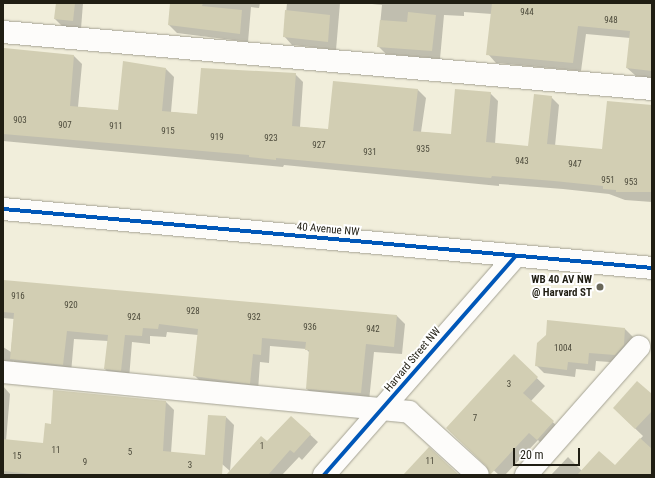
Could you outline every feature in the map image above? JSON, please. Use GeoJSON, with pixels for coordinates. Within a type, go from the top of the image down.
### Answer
{"type":"FeatureCollection","features":[{"type":"Feature","properties":{"kind":"street"},"geometry":{"type":"LineString","coordinates":[[3,32],[652,89]]}},
{"type":"Feature","properties":{"kind":"street","name":"40 Avenue NW"},"geometry":{"type":"LineString","coordinates":[[3,209],[652,268]]}},
{"type":"Feature","properties":{"kind":"street","name":"Harvard Street NW"},"geometry":{"type":"LineString","coordinates":[[324,475],[516,256]]}},
{"type":"Feature","properties":{"kind":"street"},"geometry":{"type":"LineString","coordinates":[[526,475],[639,347]]}},
{"type":"Feature","properties":{"kind":"street"},"geometry":{"type":"LineString","coordinates":[[3,372],[384,408],[409,412],[478,475]]}},
{"type":"Feature","properties":{"kind":"building"},"geometry":{"type":"Polygon","coordinates":[[[56,3],[75,3],[73,21],[54,19],[56,3]]]}},
{"type":"Feature","properties":{"kind":"building"},"geometry":{"type":"Polygon","coordinates":[[[170,3],[203,3],[202,6],[242,10],[240,34],[168,25],[170,3]]]}},
{"type":"Feature","properties":{"kind":"building"},"geometry":{"type":"Polygon","coordinates":[[[492,3],[652,3],[652,71],[626,68],[630,31],[578,26],[573,63],[486,55],[492,3]]]}},
{"type":"Feature","properties":{"kind":"building"},"geometry":{"type":"Polygon","coordinates":[[[285,10],[330,15],[328,42],[283,37],[285,10]]]}},
{"type":"Feature","properties":{"kind":"building"},"geometry":{"type":"Polygon","coordinates":[[[408,12],[436,15],[432,51],[377,47],[380,20],[407,22],[408,12]]]}},
{"type":"Feature","properties":{"kind":"building"},"geometry":{"type":"Polygon","coordinates":[[[4,48],[74,55],[70,106],[118,110],[123,61],[166,68],[162,111],[197,114],[201,68],[296,73],[292,126],[328,129],[333,81],[418,89],[413,131],[451,134],[455,89],[491,92],[486,142],[528,146],[534,94],[552,96],[547,144],[602,149],[607,101],[652,105],[652,192],[616,192],[616,190],[603,189],[603,186],[554,181],[492,176],[491,178],[276,158],[276,160],[249,157],[249,155],[3,134],[4,48]]]}},
{"type":"Feature","properties":{"kind":"building"},"geometry":{"type":"Polygon","coordinates":[[[3,280],[397,315],[394,347],[366,344],[361,393],[306,389],[309,350],[305,350],[306,342],[262,338],[261,355],[253,354],[250,384],[193,376],[198,329],[159,324],[158,329],[143,328],[142,336],[125,335],[121,371],[104,369],[108,335],[67,331],[63,365],[10,359],[14,313],[3,312],[3,280]]]}},
{"type":"Feature","properties":{"kind":"building"},"geometry":{"type":"Polygon","coordinates":[[[547,320],[625,328],[624,345],[615,355],[589,353],[588,364],[568,362],[567,370],[535,366],[537,343],[546,335],[547,320]]]}},
{"type":"Feature","properties":{"kind":"building"},"geometry":{"type":"Polygon","coordinates":[[[514,354],[538,377],[523,393],[554,421],[537,440],[529,433],[490,475],[486,466],[446,428],[514,354]]]}},
{"type":"Feature","properties":{"kind":"building"},"geometry":{"type":"Polygon","coordinates":[[[637,381],[652,394],[652,411],[635,429],[613,408],[637,381]]]}},
{"type":"Feature","properties":{"kind":"building"},"geometry":{"type":"Polygon","coordinates":[[[53,390],[166,401],[163,451],[205,455],[208,415],[226,416],[222,475],[41,475],[3,471],[3,439],[43,443],[45,423],[51,424],[53,390]]]}},
{"type":"Feature","properties":{"kind":"building"},"geometry":{"type":"Polygon","coordinates":[[[291,416],[311,434],[294,453],[290,450],[268,475],[226,475],[261,436],[267,441],[291,416]]]}},
{"type":"Feature","properties":{"kind":"building"},"geometry":{"type":"Polygon","coordinates":[[[640,438],[652,449],[652,475],[577,475],[599,451],[615,465],[640,438]]]}},
{"type":"Feature","properties":{"kind":"building"},"geometry":{"type":"Polygon","coordinates":[[[429,447],[459,475],[403,475],[429,447]]]}},
{"type":"Feature","properties":{"kind":"cycle path"},"geometry":{"type":"LineString","coordinates":[[3,209],[652,268]]}},
{"type":"Feature","properties":{"kind":"cycle path"},"geometry":{"type":"LineString","coordinates":[[324,475],[516,256]]}},
{"type":"Feature","properties":{"kind":"place","name":"WB 40 AV NW @ Harvard ST"},"geometry":{"type":"Point","coordinates":[600,287]}}]}
